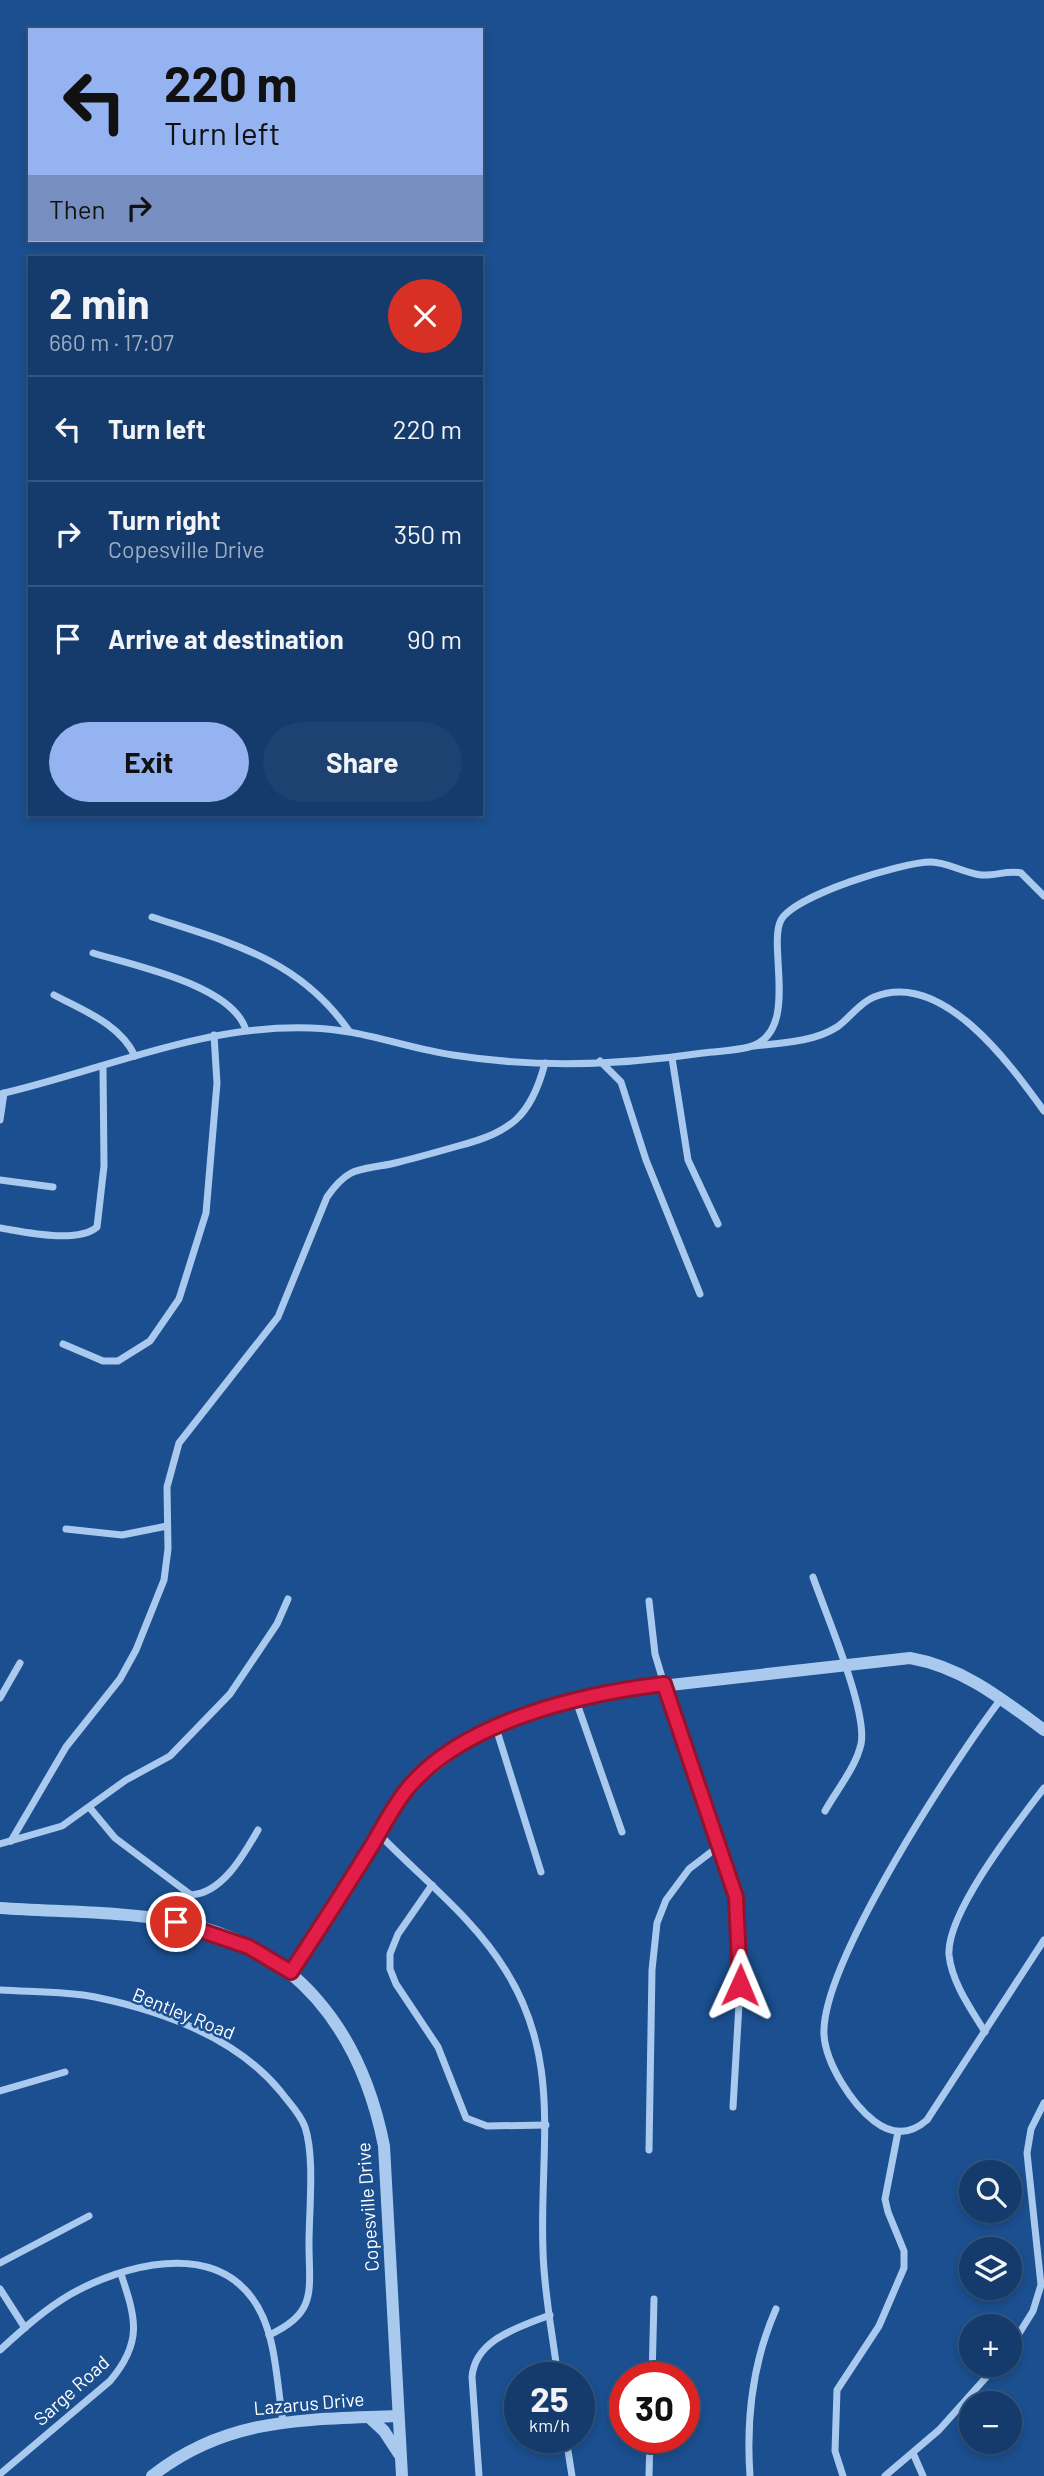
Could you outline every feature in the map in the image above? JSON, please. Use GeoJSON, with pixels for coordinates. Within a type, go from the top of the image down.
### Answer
{"type":"FeatureCollection","features":[{"type":"Feature","properties":{"kind":"street"},"geometry":{"type":"LineString","coordinates":[[753,1046],[772,1025],[778,1003],[780,922],[806,901],[864,877],[933,862],[981,874],[1021,873],[1044,896]]}},
{"type":"Feature","properties":{"kind":"street"},"geometry":{"type":"LineString","coordinates":[[152,917],[234,944],[287,969],[328,1003],[349,1031]]}},
{"type":"Feature","properties":{"kind":"street"},"geometry":{"type":"LineString","coordinates":[[93,953],[179,979],[209,994],[238,1013],[246,1030]]}},
{"type":"Feature","properties":{"kind":"street"},"geometry":{"type":"LineString","coordinates":[[0,1120],[2,1094],[103,1067],[157,1048],[246,1030],[303,1027],[349,1031],[450,1055],[545,1063],[672,1058],[822,1033],[839,1025],[873,997],[911,991],[942,1006],[972,1026],[1003,1055],[1044,1111]]}},
{"type":"Feature","properties":{"kind":"street"},"geometry":{"type":"LineString","coordinates":[[54,995],[112,1027],[129,1043],[135,1056]]}},
{"type":"Feature","properties":{"kind":"street"},"geometry":{"type":"LineString","coordinates":[[63,1343],[103,1361],[118,1361],[150,1341],[183,1291],[206,1213],[217,1083],[214,1035]]}},
{"type":"Feature","properties":{"kind":"street"},"geometry":{"type":"LineString","coordinates":[[672,1058],[688,1160],[718,1224]]}},
{"type":"Feature","properties":{"kind":"street"},"geometry":{"type":"LineString","coordinates":[[599,1060],[621,1082],[646,1160],[700,1294]]}},
{"type":"Feature","properties":{"kind":"street"},"geometry":{"type":"LineString","coordinates":[[11,1841],[66,1746],[120,1679],[136,1650],[164,1580],[167,1487],[179,1443],[278,1317],[327,1197],[338,1180],[362,1167],[397,1163],[499,1133],[519,1119],[528,1108],[538,1089],[545,1063]]}},
{"type":"Feature","properties":{"kind":"street"},"geometry":{"type":"LineString","coordinates":[[0,1228],[52,1235],[80,1234],[97,1227],[104,1166],[103,1067]]}},
{"type":"Feature","properties":{"kind":"street"},"geometry":{"type":"LineString","coordinates":[[0,1180],[53,1187]]}},
{"type":"Feature","properties":{"kind":"street"},"geometry":{"type":"LineString","coordinates":[[66,1529],[122,1535],[167,1526]]}},
{"type":"Feature","properties":{"kind":"street"},"geometry":{"type":"LineString","coordinates":[[813,1577],[860,1719],[861,1745],[825,1811]]}},
{"type":"Feature","properties":{"kind":"street"},"geometry":{"type":"LineString","coordinates":[[0,1844],[51,1831],[90,1808],[126,1780],[170,1756],[226,1700],[277,1624],[288,1599]]}},
{"type":"Feature","properties":{"kind":"street"},"geometry":{"type":"LineString","coordinates":[[649,1601],[655,1654],[736,1897],[740,1943],[733,2107]]}},
{"type":"Feature","properties":{"kind":"street"},"geometry":{"type":"LineString","coordinates":[[291,1972],[409,1786],[458,1747],[496,1728],[575,1698],[664,1684],[910,1658],[937,1663],[971,1679],[1044,1730]]}},
{"type":"Feature","properties":{"kind":"street"},"geometry":{"type":"LineString","coordinates":[[0,1698],[20,1663]]}},
{"type":"Feature","properties":{"kind":"street"},"geometry":{"type":"LineString","coordinates":[[575,1698],[621,1832]]}},
{"type":"Feature","properties":{"kind":"street"},"geometry":{"type":"LineString","coordinates":[[1001,1699],[929,1808],[856,1932],[830,1991],[824,2033],[828,2054],[863,2110],[878,2124],[898,2132],[916,2128],[927,2120],[1044,1940]]}},
{"type":"Feature","properties":{"kind":"street"},"geometry":{"type":"LineString","coordinates":[[496,1728],[541,1872]]}},
{"type":"Feature","properties":{"kind":"street"},"geometry":{"type":"LineString","coordinates":[[985,2032],[963,1996],[951,1964],[952,1931],[993,1858],[1044,1788]]}},
{"type":"Feature","properties":{"kind":"street"},"geometry":{"type":"LineString","coordinates":[[90,1808],[115,1838],[191,1895],[224,1878],[242,1857],[258,1830]]}},
{"type":"Feature","properties":{"kind":"street"},"geometry":{"type":"LineString","coordinates":[[379,1834],[480,1936],[515,1988],[540,2056],[546,2125],[542,2241],[556,2362]]}},
{"type":"Feature","properties":{"kind":"street"},"geometry":{"type":"LineString","coordinates":[[649,2150],[652,1970],[657,1923],[666,1900],[689,1869],[719,1846]]}},
{"type":"Feature","properties":{"kind":"street"},"geometry":{"type":"LineString","coordinates":[[432,1885],[394,1944],[389,1962],[392,1977],[438,2047],[466,2118],[486,2126],[546,2125]]}},
{"type":"Feature","properties":{"kind":"street","name":"Copesville Drive"},"geometry":{"type":"LineString","coordinates":[[0,1908],[176,1922],[256,1950],[291,1972],[317,1998],[337,2024],[362,2072],[379,2122],[386,2168],[402,2476]]}},
{"type":"Feature","properties":{"kind":"street","name":"Bentley Road"},"geometry":{"type":"LineString","coordinates":[[0,1990],[96,1997],[173,2021],[243,2054],[257,2065],[299,2115],[306,2129],[308,2160],[308,2301],[294,2322],[269,2335]]}},
{"type":"Feature","properties":{"kind":"street"},"geometry":{"type":"LineString","coordinates":[[0,2091],[65,2072]]}},
{"type":"Feature","properties":{"kind":"street"},"geometry":{"type":"LineString","coordinates":[[1022,2329],[1033,2311],[1041,2285],[1027,2153],[1031,2129],[1044,2103]]}},
{"type":"Feature","properties":{"kind":"street"},"geometry":{"type":"LineString","coordinates":[[843,2476],[835,2451],[837,2390],[879,2326],[904,2268],[904,2251],[886,2204],[898,2132]]}},
{"type":"Feature","properties":{"kind":"street"},"geometry":{"type":"LineString","coordinates":[[0,2263],[89,2216]]}},
{"type":"Feature","properties":{"kind":"street"},"geometry":{"type":"LineString","coordinates":[[0,2350],[24,2328],[72,2293],[121,2274],[159,2264],[183,2263],[220,2272],[252,2297],[269,2335],[283,2421]]}},
{"type":"Feature","properties":{"kind":"street","name":"Sarge Road"},"geometry":{"type":"LineString","coordinates":[[0,2474],[110,2381],[124,2364],[133,2343],[135,2314],[121,2274]]}},
{"type":"Feature","properties":{"kind":"street"},"geometry":{"type":"LineString","coordinates":[[0,2289],[24,2328]]}},
{"type":"Feature","properties":{"kind":"street"},"geometry":{"type":"LineString","coordinates":[[652,2362],[654,2299]]}},
{"type":"Feature","properties":{"kind":"street"},"geometry":{"type":"LineString","coordinates":[[750,2476],[749,2456],[757,2362],[776,2309]]}},
{"type":"Feature","properties":{"kind":"street"},"geometry":{"type":"LineString","coordinates":[[479,2476],[472,2377],[475,2362],[481,2352],[509,2331],[550,2315]]}},
{"type":"Feature","properties":{"kind":"street"},"geometry":{"type":"LineString","coordinates":[[885,2476],[955,2413],[987,2377]]}},
{"type":"Feature","properties":{"kind":"street","name":"Lazarus Drive"},"geometry":{"type":"LineString","coordinates":[[152,2476],[203,2443],[247,2427],[283,2421],[397,2416]]}},
{"type":"Feature","properties":{"kind":"street"},"geometry":{"type":"LineString","coordinates":[[369,2417],[384,2431],[401,2457]]}},
{"type":"Feature","properties":{"kind":"street"},"geometry":{"type":"LineString","coordinates":[[568,2453],[572,2476]]}},
{"type":"Feature","properties":{"kind":"street"},"geometry":{"type":"LineString","coordinates":[[649,2476],[650,2453]]}},
{"type":"Feature","properties":{"kind":"street"},"geometry":{"type":"LineString","coordinates":[[913,2453],[923,2476]]}},
{"type":"Feature","properties":{"kind":"route"},"geometry":{"type":"LineString","coordinates":[[176,1922],[219,1934],[249,1947],[277,1961],[291,1972],[399,1799],[424,1773],[458,1747],[526,1714],[575,1698],[664,1684],[736,1897],[740,1985]]}}]}
